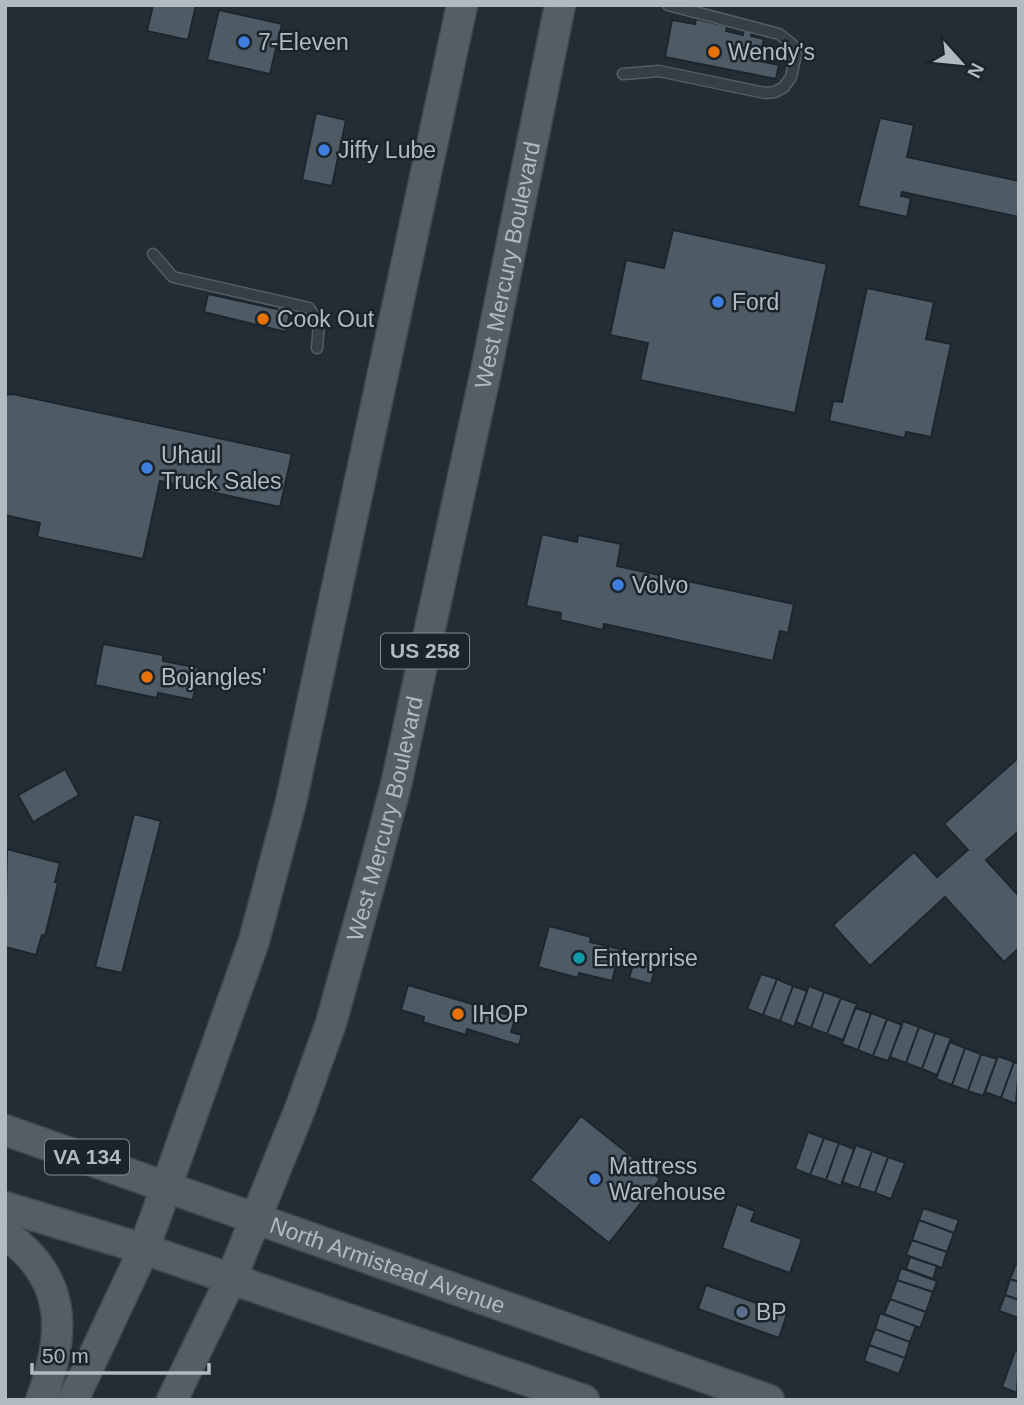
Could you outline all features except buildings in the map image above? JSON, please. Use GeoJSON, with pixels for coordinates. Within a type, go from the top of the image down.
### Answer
{"type":"FeatureCollection","features":[{"type":"Feature","properties":{"kind":"main road"},"geometry":{"type":"LineString","coordinates":[[73,1400],[144,1249],[254,941],[291,802],[462,5]]}},
{"type":"Feature","properties":{"kind":"main road","name":"West Mercury Boulevard"},"geometry":{"type":"LineString","coordinates":[[172,1400],[231,1279],[331,1023],[396,785],[486,371],[560,5]]}},
{"type":"Feature","properties":{"kind":"main road","name":"North Armistead Avenue"},"geometry":{"type":"LineString","coordinates":[[5,1130],[769,1400]]}},
{"type":"Feature","properties":{"kind":"main road"},"geometry":{"type":"LineString","coordinates":[[5,1207],[144,1249],[584,1400]]}},
{"type":"Feature","properties":{"kind":"main road"},"geometry":{"type":"LineString","coordinates":[[5,1234],[38,1265],[54,1293],[58,1312],[55,1358],[41,1400]]}},
{"type":"Feature","properties":{"kind":"lane"},"geometry":{"type":"LineString","coordinates":[[623,74],[660,71],[765,93],[784,88],[791,77],[796,54],[787,38],[766,30],[667,5]]}},
{"type":"Feature","properties":{"kind":"lane"},"geometry":{"type":"LineString","coordinates":[[153,254],[173,277],[309,308],[320,323],[317,348]]}},
{"type":"Feature","properties":{"kind":"place","name":"7-Eleven"},"geometry":{"type":"Point","coordinates":[244,42]}},
{"type":"Feature","properties":{"kind":"place","name":"Wendy's"},"geometry":{"type":"Point","coordinates":[714,52]}},
{"type":"Feature","properties":{"kind":"place","name":"Jiffy Lube"},"geometry":{"type":"Point","coordinates":[324,150]}},
{"type":"Feature","properties":{"kind":"place","name":"Ford"},"geometry":{"type":"Point","coordinates":[718,302]}},
{"type":"Feature","properties":{"kind":"place","name":"Cook Out"},"geometry":{"type":"Point","coordinates":[263,319]}},
{"type":"Feature","properties":{"kind":"place","name":"Uhaul Truck Sales"},"geometry":{"type":"Point","coordinates":[147,468]}},
{"type":"Feature","properties":{"kind":"place","name":"Volvo"},"geometry":{"type":"Point","coordinates":[618,585]}},
{"type":"Feature","properties":{"kind":"place","name":"Bojangles'"},"geometry":{"type":"Point","coordinates":[147,677]}},
{"type":"Feature","properties":{"kind":"place","name":"Enterprise"},"geometry":{"type":"Point","coordinates":[579,958]}},
{"type":"Feature","properties":{"kind":"place","name":"IHOP"},"geometry":{"type":"Point","coordinates":[458,1014]}},
{"type":"Feature","properties":{"kind":"place","name":"Mattress Warehouse"},"geometry":{"type":"Point","coordinates":[595,1179]}},
{"type":"Feature","properties":{"kind":"place","name":"BP"},"geometry":{"type":"Point","coordinates":[742,1312]}}]}
